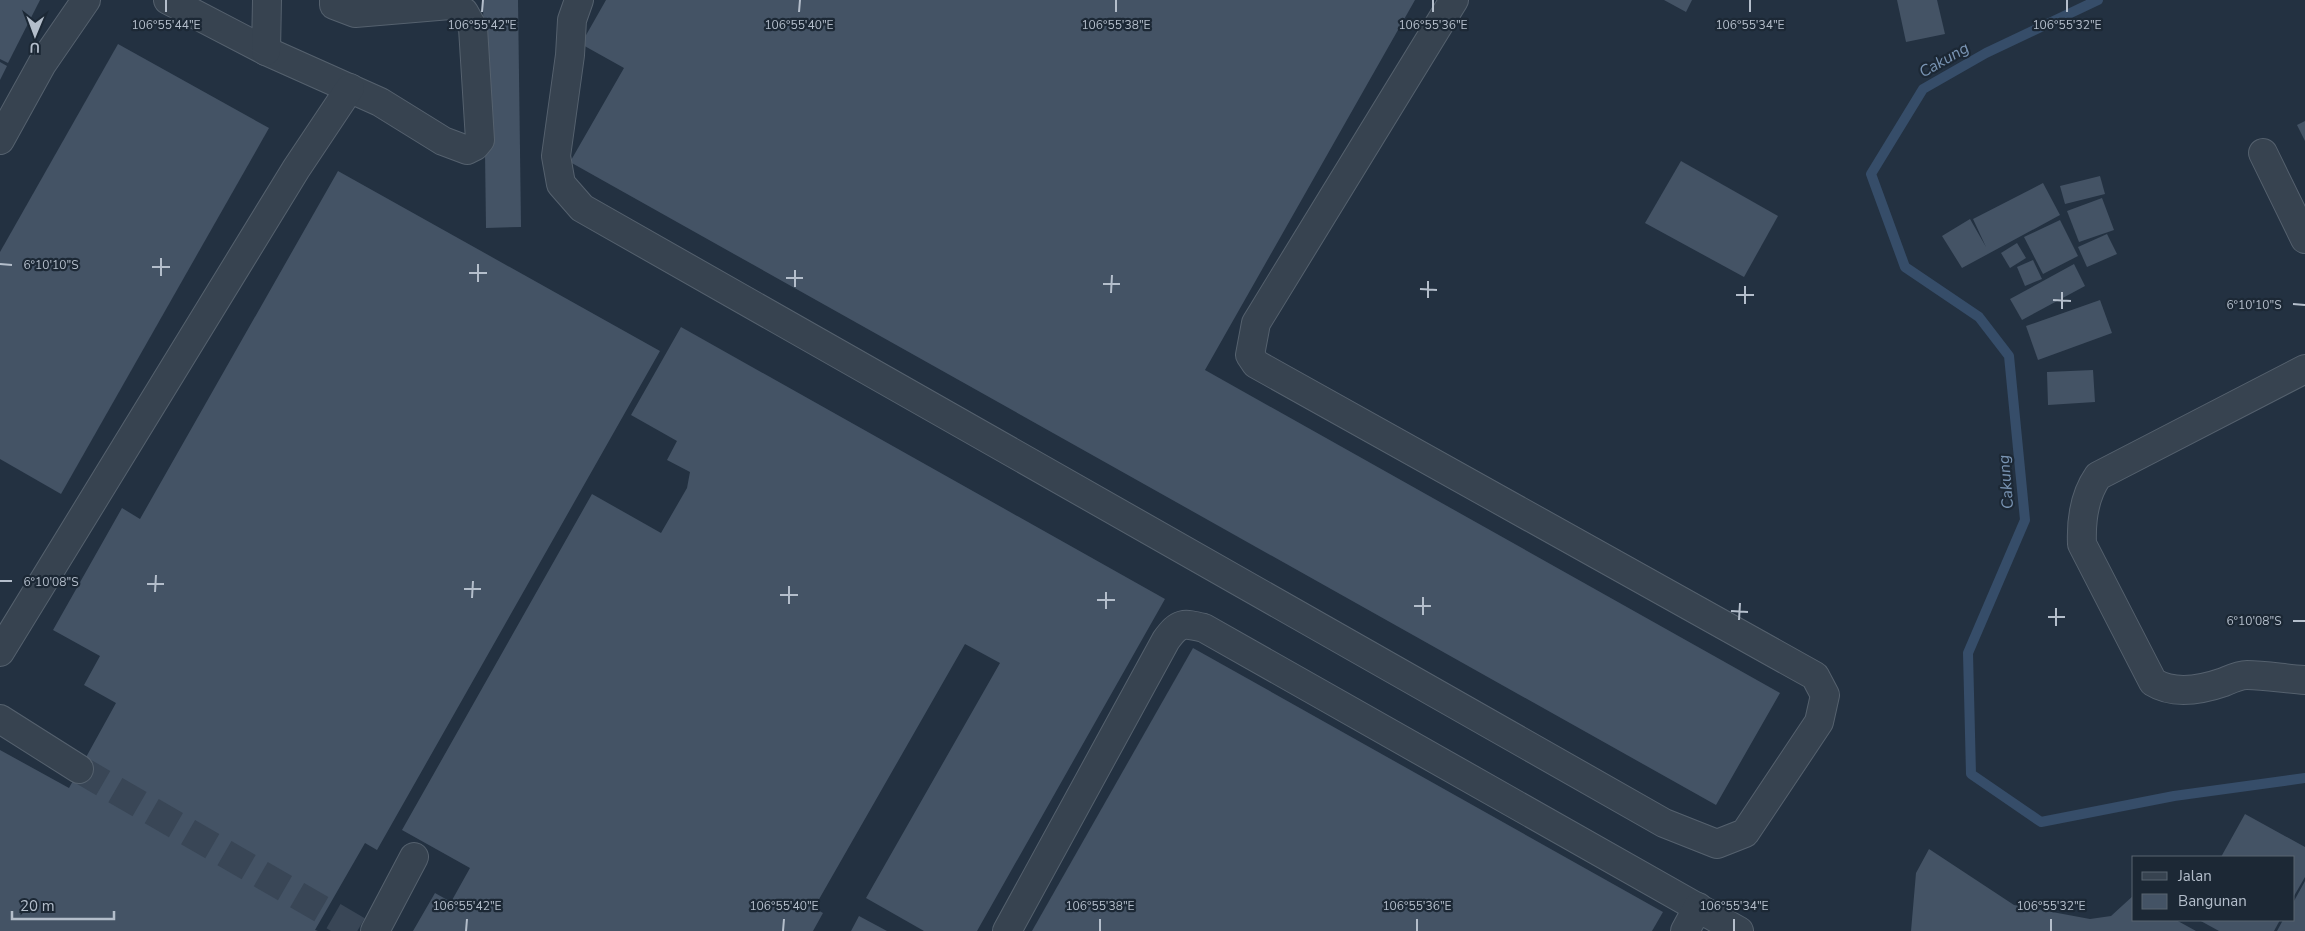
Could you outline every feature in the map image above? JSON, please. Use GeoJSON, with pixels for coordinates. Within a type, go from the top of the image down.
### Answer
{"type":"FeatureCollection","features":[{"type":"Feature","properties":{"kind":"lane"},"geometry":{"type":"LineString","coordinates":[[0,140],[42,64],[86,0]]}},
{"type":"Feature","properties":{"kind":"lane"},"geometry":{"type":"LineString","coordinates":[[168,0],[266,51],[380,102],[443,141],[467,150],[475,146],[480,140],[473,28],[464,12],[450,5],[356,13],[334,5],[334,0]]}},
{"type":"Feature","properties":{"kind":"lane"},"geometry":{"type":"LineString","coordinates":[[266,51],[267,0]]}},
{"type":"Feature","properties":{"kind":"lane"},"geometry":{"type":"LineString","coordinates":[[579,0],[572,20],[570,55],[556,156],[561,184],[582,208],[1664,823],[1717,844],[1745,833],[1819,722],[1825,696],[1815,676],[1256,364],[1250,356],[1256,323],[1454,0]]}},
{"type":"Feature","properties":{"kind":"lane"},"geometry":{"type":"LineString","coordinates":[[0,652],[296,169],[350,88]]}},
{"type":"Feature","properties":{"kind":"lane"},"geometry":{"type":"LineString","coordinates":[[2263,153],[2305,239]]}},
{"type":"Feature","properties":{"kind":"lane"},"geometry":{"type":"LineString","coordinates":[[2300,676],[2244,675],[2217,684],[2188,690],[2162,688],[2153,682],[2082,544],[2082,532],[2087,496],[2098,476],[2305,369]]}},
{"type":"Feature","properties":{"kind":"lane"},"geometry":{"type":"LineString","coordinates":[[1007,931],[1166,640],[1175,628],[1185,624],[1204,628],[1739,931]]}},
{"type":"Feature","properties":{"kind":"lane"},"geometry":{"type":"LineString","coordinates":[[0,719],[79,769]]}},
{"type":"Feature","properties":{"kind":"lane"},"geometry":{"type":"LineString","coordinates":[[375,931],[414,857]]}},
{"type":"Feature","properties":{"kind":"lane"},"geometry":{"type":"LineString","coordinates":[[1685,931],[1698,907]]}},
{"type":"Feature","properties":{"kind":"building"},"geometry":{"type":"Polygon","coordinates":[[[0,0],[40,0],[8,63],[0,59],[0,0]]]}},
{"type":"Feature","properties":{"kind":"building"},"geometry":{"type":"Polygon","coordinates":[[[483,0],[518,0],[521,227],[486,228],[483,0]]]}},
{"type":"Feature","properties":{"kind":"building"},"geometry":{"type":"Polygon","coordinates":[[[606,0],[1415,0],[1205,370],[1780,693],[1716,805],[570,162],[624,68],[581,44],[606,0]]]}},
{"type":"Feature","properties":{"kind":"building"},"geometry":{"type":"Polygon","coordinates":[[[1664,0],[1692,0],[1686,12],[1664,0]]]}},
{"type":"Feature","properties":{"kind":"building"},"geometry":{"type":"Polygon","coordinates":[[[1897,0],[1937,0],[1945,34],[1906,42],[1897,0]]]}},
{"type":"Feature","properties":{"kind":"building"},"geometry":{"type":"Polygon","coordinates":[[[118,44],[269,128],[61,494],[0,459],[0,252],[118,44]]]}},
{"type":"Feature","properties":{"kind":"building"},"geometry":{"type":"Polygon","coordinates":[[[0,62],[7,66],[0,80],[0,62]]]}},
{"type":"Feature","properties":{"kind":"building"},"geometry":{"type":"Polygon","coordinates":[[[2305,121],[2305,141],[2297,125],[2305,121]]]}},
{"type":"Feature","properties":{"kind":"building"},"geometry":{"type":"Polygon","coordinates":[[[1681,161],[1778,216],[1744,277],[1645,223],[1681,161]]]}},
{"type":"Feature","properties":{"kind":"building"},"geometry":{"type":"Polygon","coordinates":[[[338,171],[660,351],[377,850],[365,843],[315,930],[318,931],[0,931],[0,750],[69,788],[116,703],[84,685],[100,656],[53,630],[122,508],[140,519],[338,171]]]}},
{"type":"Feature","properties":{"kind":"building"},"geometry":{"type":"Polygon","coordinates":[[[2100,176],[2105,194],[2065,204],[2060,186],[2100,176]]]}},
{"type":"Feature","properties":{"kind":"building"},"geometry":{"type":"Polygon","coordinates":[[[2043,183],[2060,215],[1962,268],[1942,236],[1970,219],[1986,247],[1973,219],[2043,183]]]}},
{"type":"Feature","properties":{"kind":"building"},"geometry":{"type":"Polygon","coordinates":[[[2102,198],[2114,230],[2079,242],[2067,211],[2102,198]]]}},
{"type":"Feature","properties":{"kind":"building"},"geometry":{"type":"Polygon","coordinates":[[[2060,220],[2078,256],[2043,274],[2024,237],[2060,220]]]}},
{"type":"Feature","properties":{"kind":"building"},"geometry":{"type":"Polygon","coordinates":[[[2107,234],[2117,254],[2087,267],[2078,247],[2107,234]]]}},
{"type":"Feature","properties":{"kind":"building"},"geometry":{"type":"Polygon","coordinates":[[[2017,243],[2026,258],[2010,268],[2001,253],[2017,243]]]}},
{"type":"Feature","properties":{"kind":"building"},"geometry":{"type":"Polygon","coordinates":[[[2033,260],[2042,279],[2025,286],[2017,267],[2033,260]]]}},
{"type":"Feature","properties":{"kind":"building"},"geometry":{"type":"Polygon","coordinates":[[[2074,264],[2085,286],[2022,320],[2010,299],[2074,264]]]}},
{"type":"Feature","properties":{"kind":"building"},"geometry":{"type":"Polygon","coordinates":[[[2100,300],[2112,333],[2038,360],[2026,326],[2100,300]]]}},
{"type":"Feature","properties":{"kind":"building"},"geometry":{"type":"Polygon","coordinates":[[[681,327],[1165,599],[977,931],[924,931],[866,898],[1000,663],[965,644],[814,908],[823,913],[813,931],[413,931],[435,893],[451,902],[470,868],[402,830],[592,494],[661,533],[687,488],[690,472],[667,460],[677,441],[631,415],[681,327]]]}},
{"type":"Feature","properties":{"kind":"building"},"geometry":{"type":"Polygon","coordinates":[[[2093,370],[2095,402],[2048,405],[2047,372],[2093,370]]]}},
{"type":"Feature","properties":{"kind":"building"},"geometry":{"type":"Polygon","coordinates":[[[1193,648],[1663,912],[1652,931],[1032,931],[1193,648]]]}},
{"type":"Feature","properties":{"kind":"building"},"geometry":{"type":"Polygon","coordinates":[[[2245,814],[2305,847],[2305,877],[2295,894],[2295,856],[2222,856],[2245,814]]]}},
{"type":"Feature","properties":{"kind":"building"},"geometry":{"type":"Polygon","coordinates":[[[1929,849],[2014,905],[2090,919],[2111,916],[2132,897],[2132,921],[2178,921],[2196,931],[1911,931],[1916,873],[1929,849]]]}},
{"type":"Feature","properties":{"kind":"building"},"geometry":{"type":"Polygon","coordinates":[[[2305,881],[2305,931],[2277,931],[2282,921],[2295,921],[2295,899],[2305,881]]]}},
{"type":"Feature","properties":{"kind":"building"},"geometry":{"type":"Polygon","coordinates":[[[859,916],[887,931],[851,931],[859,916]]]}},
{"type":"Feature","properties":{"kind":"building"},"geometry":{"type":"Polygon","coordinates":[[[2201,921],[2279,921],[2274,931],[2219,931],[2201,921]]]}},
{"type":"Feature","properties":{"kind":"waterway","name":"Cakung"},"geometry":{"type":"LineString","coordinates":[[2098,0],[1986,53],[1923,89],[1871,174],[1905,267],[1979,317],[2009,356],[2025,520],[1968,653],[1971,774],[2041,822],[2174,796],[2305,778]]}},
{"type":"Feature","properties":{"kind":"tunnel"},"geometry":{"type":"LineString","coordinates":[[79,769],[359,931]]}}]}
